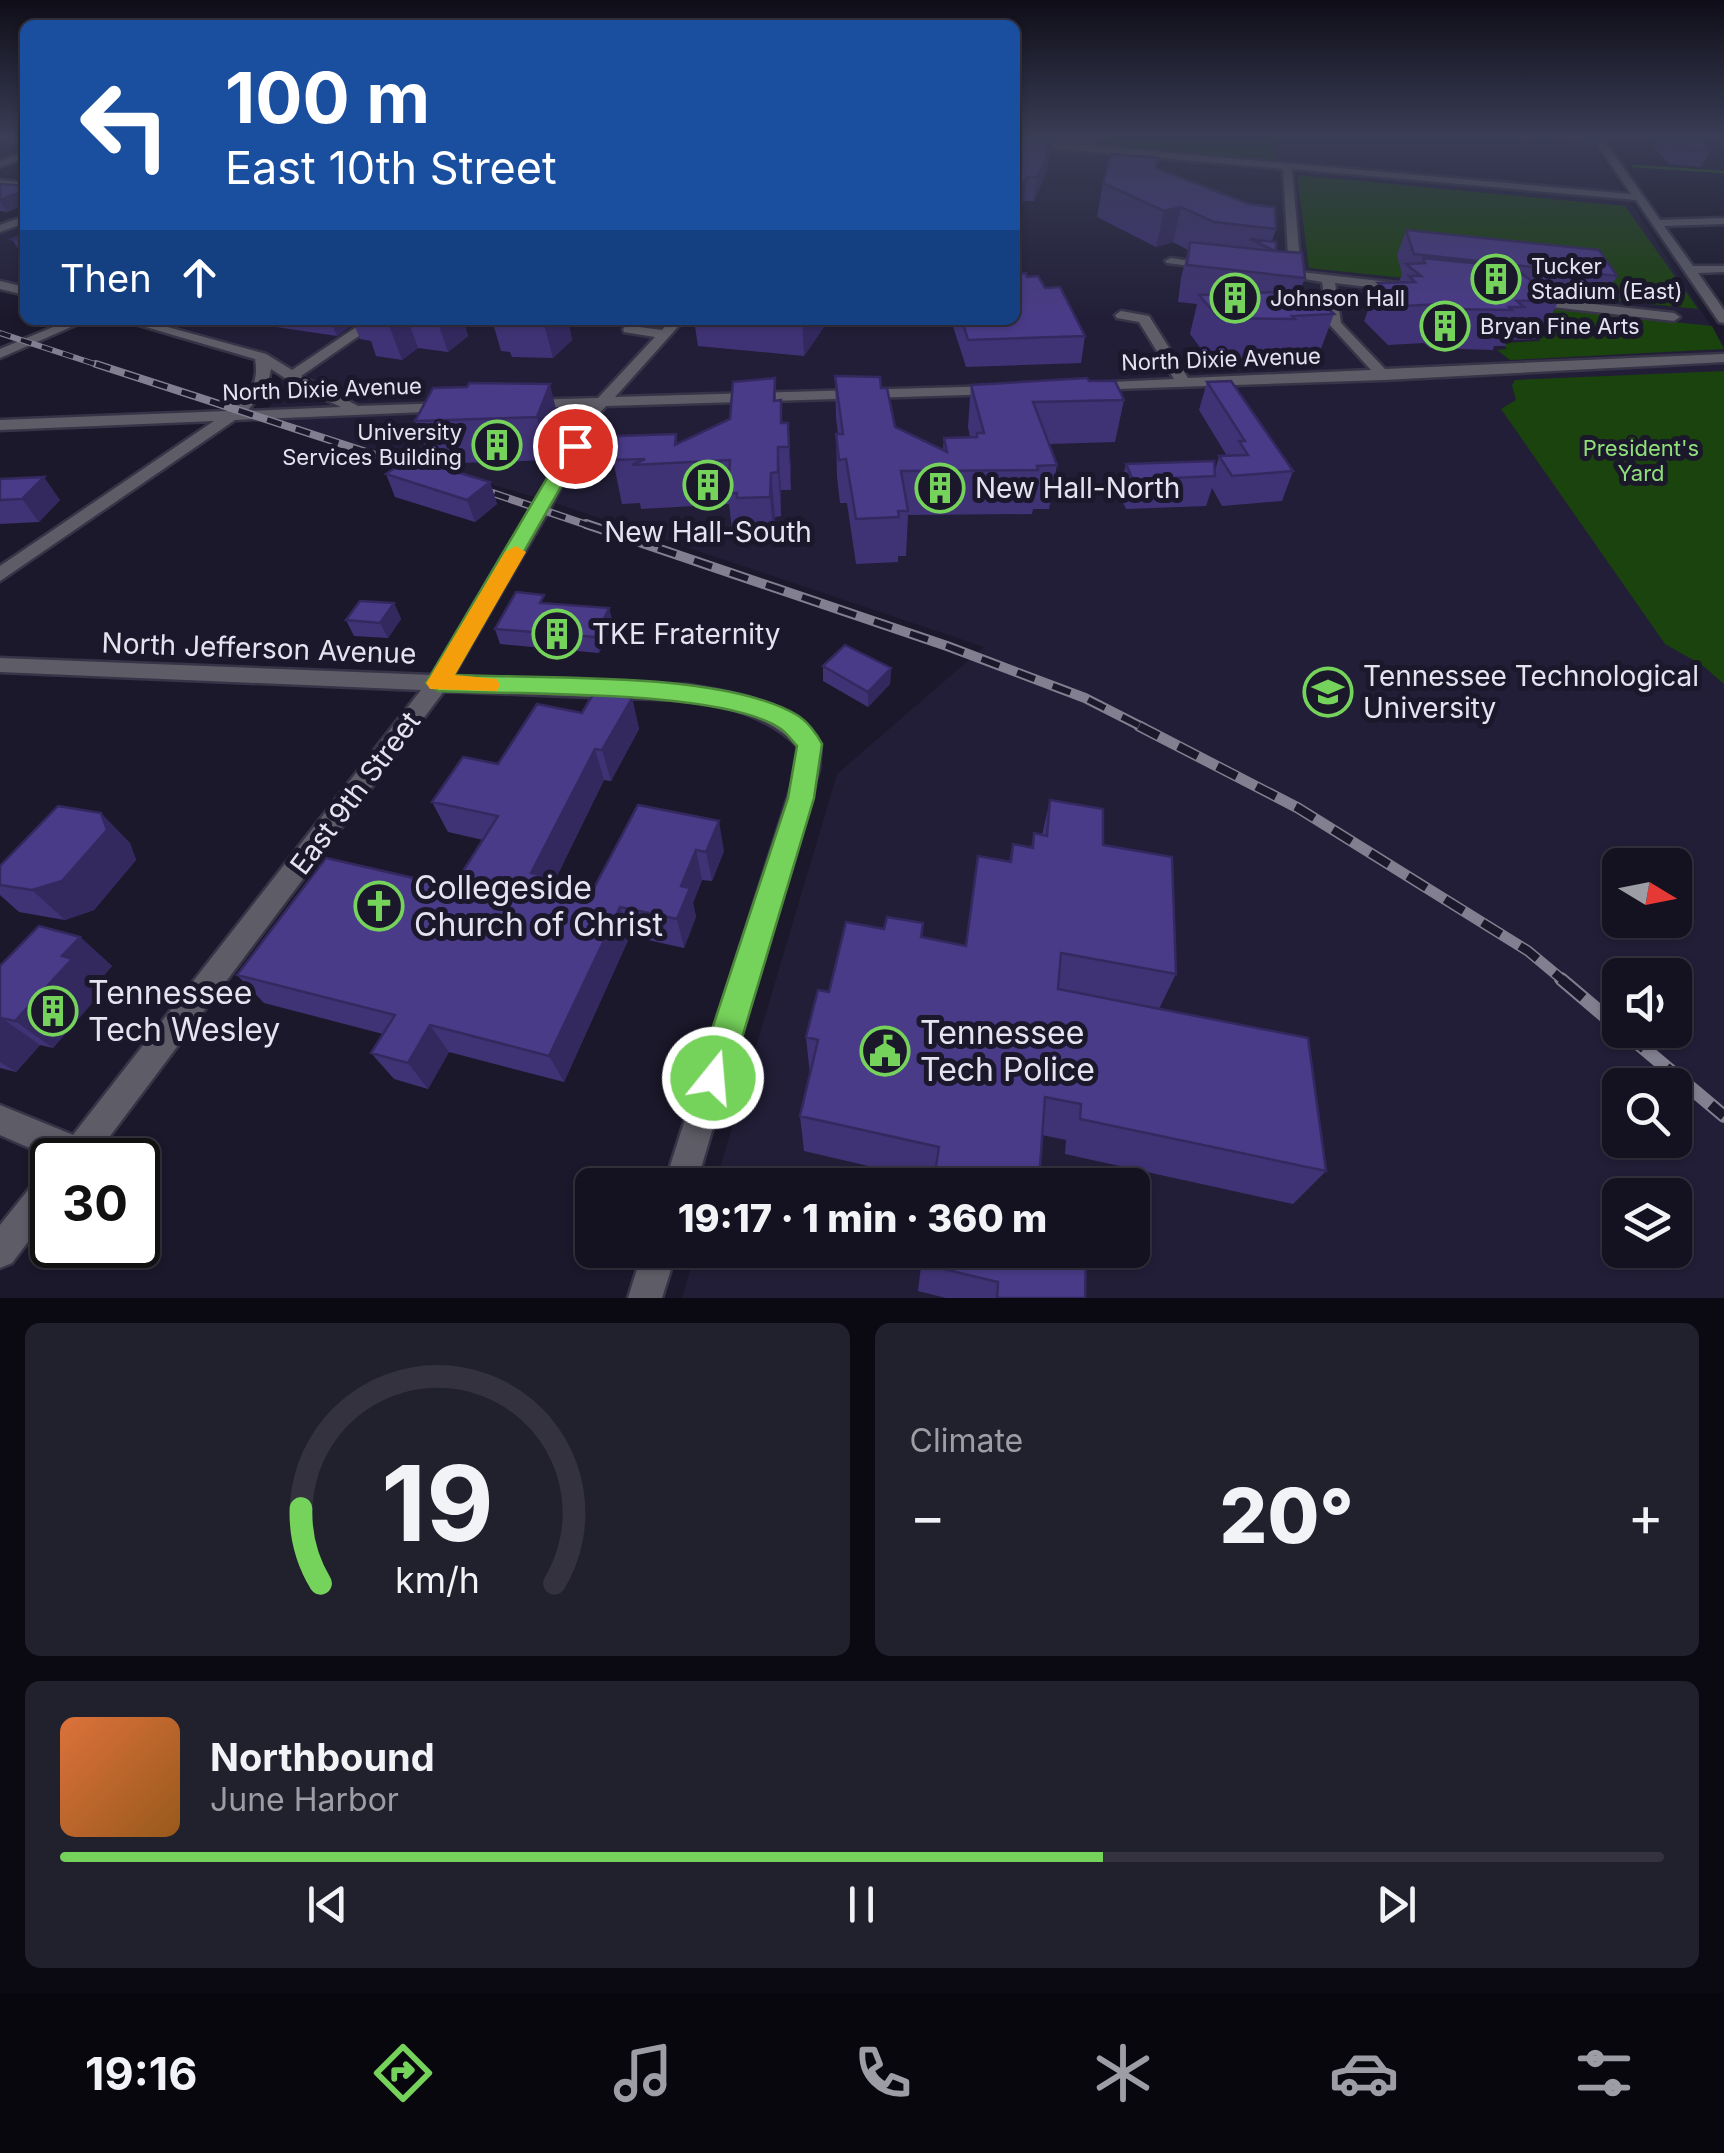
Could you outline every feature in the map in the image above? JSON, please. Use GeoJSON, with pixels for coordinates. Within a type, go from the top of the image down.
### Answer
{"type":"FeatureCollection","features":[{"type":"Feature","properties":{"kind":"street"},"geometry":{"type":"LineString","coordinates":[[1289,197],[1296,275]]}},
{"type":"Feature","properties":{"kind":"street"},"geometry":{"type":"LineString","coordinates":[[1636,197],[1724,319]]}},
{"type":"Feature","properties":{"kind":"street"},"geometry":{"type":"LineString","coordinates":[[1655,223],[1724,221]]}},
{"type":"Feature","properties":{"kind":"street"},"geometry":{"type":"LineString","coordinates":[[1171,261],[1224,267]]}},
{"type":"Feature","properties":{"kind":"street"},"geometry":{"type":"LineString","coordinates":[[1688,270],[1724,269]]}},
{"type":"Feature","properties":{"kind":"street"},"geometry":{"type":"LineString","coordinates":[[1260,271],[1424,289]]}},
{"type":"Feature","properties":{"kind":"street"},"geometry":{"type":"LineString","coordinates":[[1328,279],[1335,324],[1384,376]]}},
{"type":"Feature","properties":{"kind":"street"},"geometry":{"type":"LineString","coordinates":[[1520,300],[1674,318]]}},
{"type":"Feature","properties":{"kind":"street"},"geometry":{"type":"LineString","coordinates":[[1122,315],[1144,319],[1184,384]]}},
{"type":"Feature","properties":{"kind":"street"},"geometry":{"type":"LineString","coordinates":[[0,354],[69,325]]}},
{"type":"Feature","properties":{"kind":"street"},"geometry":{"type":"LineString","coordinates":[[146,325],[262,358],[307,386],[362,410]]}},
{"type":"Feature","properties":{"kind":"street"},"geometry":{"type":"LineString","coordinates":[[294,375],[369,325]]}},
{"type":"Feature","properties":{"kind":"street"},"geometry":{"type":"LineString","coordinates":[[633,325],[629,329],[663,334]]}},
{"type":"Feature","properties":{"kind":"street","name":"East 9th Street"},"geometry":{"type":"LineString","coordinates":[[91,1138],[438,683],[600,402],[673,325]]}},
{"type":"Feature","properties":{"kind":"street"},"geometry":{"type":"LineString","coordinates":[[262,358],[267,374],[257,408],[285,413]]}},
{"type":"Feature","properties":{"kind":"street","name":"North Dixie Avenue"},"geometry":{"type":"LineString","coordinates":[[1072,387],[1724,358]]}},
{"type":"Feature","properties":{"kind":"street"},"geometry":{"type":"LineString","coordinates":[[0,575],[231,415],[265,383]]}},
{"type":"Feature","properties":{"kind":"street"},"geometry":{"type":"LineString","coordinates":[[500,405],[1014,389]]}},
{"type":"Feature","properties":{"kind":"street","name":"North Dixie Avenue"},"geometry":{"type":"LineString","coordinates":[[0,425],[461,406]]}},
{"type":"Feature","properties":{"kind":"street","name":"North Jefferson Avenue"},"geometry":{"type":"LineString","coordinates":[[0,666],[696,694],[747,705],[791,723],[810,744],[801,798],[685,1168]]}},
{"type":"Feature","properties":{"kind":"street"},"geometry":{"type":"LineString","coordinates":[[0,1120],[37,1138]]}},
{"type":"Feature","properties":{"kind":"street"},"geometry":{"type":"LineString","coordinates":[[0,1251],[30,1214]]}},
{"type":"Feature","properties":{"kind":"street"},"geometry":{"type":"LineString","coordinates":[[645,1298],[654,1268]]}},
{"type":"Feature","properties":{"kind":"shaded area","name":"Tennessee Technological University"},"geometry":{"type":"Polygon","coordinates":[[[1020,197],[1627,197],[1724,346],[1724,1298],[682,1298],[691,1268],[1150,1268],[1150,1168],[720,1168],[837,774],[984,647],[561,505],[262,416],[277,397],[281,381],[269,353],[171,325],[1020,325],[1020,197]]]}},
{"type":"Feature","properties":{"kind":"shaded area"},"geometry":{"type":"Polygon","coordinates":[[[20,223],[20,285],[0,279],[0,231],[20,223]]]}},
{"type":"Feature","properties":{"kind":"green space"},"geometry":{"type":"Polygon","coordinates":[[[1300,197],[1525,197],[1625,206],[1698,309],[1309,268],[1300,197]]]}},
{"type":"Feature","properties":{"kind":"green space"},"geometry":{"type":"Polygon","coordinates":[[[1442,297],[1712,326],[1724,349],[1510,360],[1497,350],[1507,349],[1502,343],[1541,341],[1509,316],[1442,297]]]}},
{"type":"Feature","properties":{"kind":"green space","name":"President's Yard"},"geometry":{"type":"Polygon","coordinates":[[[1724,371],[1724,684],[1702,665],[1665,644],[1501,409],[1516,400],[1512,385],[1515,380],[1724,371]]]}},
{"type":"Feature","properties":{"kind":"building"},"geometry":{"type":"Polygon","coordinates":[[[1133,197],[1230,197],[1275,207],[1276,229],[1214,222],[1181,207],[1164,211],[1133,197]]]}},
{"type":"Feature","properties":{"kind":"building"},"geometry":{"type":"Polygon","coordinates":[[[1406,230],[1599,250],[1617,276],[1414,254],[1406,230]]]}},
{"type":"Feature","properties":{"kind":"building"},"geometry":{"type":"Polygon","coordinates":[[[1250,239],[1276,242],[1276,251],[1302,253],[1305,278],[1187,265],[1190,242],[1275,251],[1250,239]]]}},
{"type":"Feature","properties":{"kind":"building"},"geometry":{"type":"Polygon","coordinates":[[[1423,258],[1512,267],[1559,300],[1517,301],[1524,307],[1509,307],[1512,310],[1447,309],[1441,304],[1404,306],[1378,283],[1415,282],[1409,276],[1421,276],[1406,264],[1425,263],[1423,258]]]}},
{"type":"Feature","properties":{"kind":"building"},"geometry":{"type":"Polygon","coordinates":[[[1020,274],[1038,276],[1045,288],[1060,287],[1085,336],[968,340],[964,325],[1020,325],[1020,274]]]}},
{"type":"Feature","properties":{"kind":"building"},"geometry":{"type":"Polygon","coordinates":[[[1310,291],[1334,314],[1292,316],[1295,319],[1219,318],[1199,295],[1310,291]]]}},
{"type":"Feature","properties":{"kind":"building"},"geometry":{"type":"Polygon","coordinates":[[[835,376],[880,377],[881,388],[887,388],[895,427],[947,452],[944,438],[977,437],[977,433],[984,433],[971,385],[1087,378],[1115,381],[1124,400],[1033,402],[1057,465],[1037,466],[1038,470],[901,471],[908,511],[898,511],[899,517],[856,519],[846,459],[839,460],[836,434],[843,434],[835,376]]]}},
{"type":"Feature","properties":{"kind":"building"},"geometry":{"type":"Polygon","coordinates":[[[775,378],[774,401],[781,400],[781,423],[788,423],[789,447],[778,447],[778,472],[771,473],[770,497],[737,498],[737,493],[728,494],[730,460],[632,465],[645,459],[613,460],[618,436],[676,434],[675,445],[730,419],[733,382],[775,378]]]}},
{"type":"Feature","properties":{"kind":"building"},"geometry":{"type":"Polygon","coordinates":[[[1231,381],[1293,471],[1232,476],[1219,456],[1248,455],[1239,441],[1245,441],[1207,382],[1231,381]]]}},
{"type":"Feature","properties":{"kind":"building"},"geometry":{"type":"Polygon","coordinates":[[[469,383],[550,384],[537,417],[415,421],[433,388],[467,387],[469,383]]]}},
{"type":"Feature","properties":{"kind":"building"},"geometry":{"type":"Polygon","coordinates":[[[409,458],[490,482],[467,500],[386,474],[409,458]]]}},
{"type":"Feature","properties":{"kind":"building"},"geometry":{"type":"Polygon","coordinates":[[[1214,461],[1215,476],[1133,480],[1126,464],[1214,461]]]}},
{"type":"Feature","properties":{"kind":"building"},"geometry":{"type":"Polygon","coordinates":[[[44,477],[22,499],[0,500],[0,479],[44,477]]]}},
{"type":"Feature","properties":{"kind":"building"},"geometry":{"type":"Polygon","coordinates":[[[516,592],[544,595],[540,603],[609,608],[595,637],[495,629],[516,592]]]}},
{"type":"Feature","properties":{"kind":"building"},"geometry":{"type":"Polygon","coordinates":[[[360,601],[394,603],[380,623],[346,620],[360,601]]]}},
{"type":"Feature","properties":{"kind":"building"},"geometry":{"type":"Polygon","coordinates":[[[845,645],[891,668],[868,692],[823,666],[845,645]]]}},
{"type":"Feature","properties":{"kind":"building","name":"Collegeside Church of Christ"},"geometry":{"type":"Polygon","coordinates":[[[595,691],[632,698],[602,750],[595,749],[531,873],[595,886],[638,805],[719,821],[706,852],[696,850],[681,886],[690,888],[677,919],[620,907],[549,1056],[430,1025],[408,1063],[371,1053],[395,1015],[237,975],[326,858],[453,887],[498,816],[432,802],[463,757],[498,764],[537,704],[582,713],[595,691]]]}},
{"type":"Feature","properties":{"kind":"building"},"geometry":{"type":"Polygon","coordinates":[[[1050,800],[1103,809],[1103,845],[1172,857],[1176,974],[1061,953],[1058,989],[1308,1038],[1326,1171],[1080,1119],[1081,1104],[1045,1097],[1040,1168],[936,1168],[939,1147],[800,1116],[818,1040],[806,1037],[818,990],[829,992],[846,922],[884,929],[887,917],[923,923],[921,937],[966,946],[978,856],[1011,862],[1013,844],[1033,848],[1034,833],[1047,836],[1050,800]]]}},
{"type":"Feature","properties":{"kind":"building"},"geometry":{"type":"Polygon","coordinates":[[[58,806],[101,813],[107,830],[62,881],[32,890],[0,885],[0,866],[58,806]]]}},
{"type":"Feature","properties":{"kind":"building"},"geometry":{"type":"Polygon","coordinates":[[[39,926],[80,937],[62,956],[72,959],[15,1021],[0,1020],[0,966],[39,926]]]}},
{"type":"Feature","properties":{"kind":"building"},"geometry":{"type":"Polygon","coordinates":[[[939,1268],[1086,1268],[1085,1298],[997,1298],[998,1282],[939,1268]]]}},
{"type":"Feature","properties":{"kind":"railway"},"geometry":{"type":"LineString","coordinates":[[0,333],[104,367]]}},
{"type":"Feature","properties":{"kind":"railway"},"geometry":{"type":"LineString","coordinates":[[96,364],[428,472]]}},
{"type":"Feature","properties":{"kind":"railway"},"geometry":{"type":"LineString","coordinates":[[466,484],[593,527]]}},
{"type":"Feature","properties":{"kind":"railway"},"geometry":{"type":"LineString","coordinates":[[586,524],[947,646],[1085,698],[1144,728]]}},
{"type":"Feature","properties":{"kind":"railway"},"geometry":{"type":"LineString","coordinates":[[1139,726],[1298,808],[1528,951],[1564,981]]}},
{"type":"Feature","properties":{"kind":"railway"},"geometry":{"type":"LineString","coordinates":[[1561,979],[1602,1014]]}},
{"type":"Feature","properties":{"kind":"railway"},"geometry":{"type":"LineString","coordinates":[[1643,1048],[1724,1116]]}},
{"type":"Feature","properties":{"kind":"slow traffic"},"geometry":{"type":"LineString","coordinates":[[488,685],[438,683],[516,552]]}},
{"type":"Feature","properties":{"kind":"place","name":"Tucker Stadium (East)"},"geometry":{"type":"Point","coordinates":[1496,279]}},
{"type":"Feature","properties":{"kind":"place","name":"Johnson Hall"},"geometry":{"type":"Point","coordinates":[1235,298]}},
{"type":"Feature","properties":{"kind":"place","name":"Bryan Fine Arts"},"geometry":{"type":"Point","coordinates":[1445,326]}},
{"type":"Feature","properties":{"kind":"place","name":"University Services Building"},"geometry":{"type":"Point","coordinates":[497,445]}},
{"type":"Feature","properties":{"kind":"place","name":"New Hall-South"},"geometry":{"type":"Point","coordinates":[708,485]}},
{"type":"Feature","properties":{"kind":"place","name":"New Hall-North"},"geometry":{"type":"Point","coordinates":[940,488]}},
{"type":"Feature","properties":{"kind":"place","name":"TKE Fraternity"},"geometry":{"type":"Point","coordinates":[557,634]}},
{"type":"Feature","properties":{"kind":"place","name":"Tennessee Technological University"},"geometry":{"type":"Point","coordinates":[1328,692]}},
{"type":"Feature","properties":{"kind":"place","name":"Collegeside Church of Christ"},"geometry":{"type":"Point","coordinates":[379,906]}},
{"type":"Feature","properties":{"kind":"place","name":"Tennessee Tech Wesley"},"geometry":{"type":"Point","coordinates":[53,1011]}},
{"type":"Feature","properties":{"kind":"place","name":"Tennessee Tech Police"},"geometry":{"type":"Point","coordinates":[885,1051]}},
{"type":"Feature","properties":{"kind":"route"},"geometry":{"type":"LineString","coordinates":[[575,446],[438,683],[696,694],[747,705],[791,723],[810,744],[801,798],[713,1078]]}}]}
